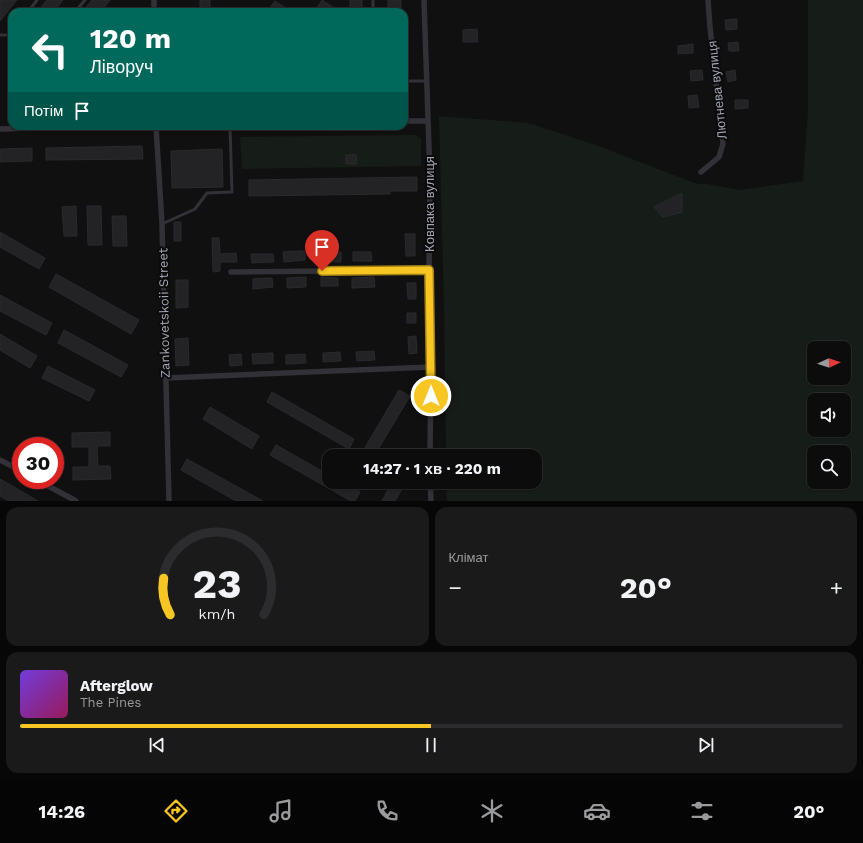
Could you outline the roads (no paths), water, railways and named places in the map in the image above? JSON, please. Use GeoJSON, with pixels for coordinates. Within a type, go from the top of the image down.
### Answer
{"type":"FeatureCollection","features":[{"type":"Feature","properties":{"kind":"street","name":"Ковпака вулиця"},"geometry":{"type":"LineString","coordinates":[[424,0],[430,178],[430,449]]}},
{"type":"Feature","properties":{"kind":"street","name":"Лютнева вулиця"},"geometry":{"type":"LineString","coordinates":[[701,172],[719,157],[723,144],[708,0]]}},
{"type":"Feature","properties":{"kind":"street"},"geometry":{"type":"LineString","coordinates":[[408,122],[427,121]]}},
{"type":"Feature","properties":{"kind":"street","name":"Zankovetskoii Street"},"geometry":{"type":"LineString","coordinates":[[156,130],[162,224],[169,501]]}},
{"type":"Feature","properties":{"kind":"street"},"geometry":{"type":"LineString","coordinates":[[231,272],[429,270]]}},
{"type":"Feature","properties":{"kind":"street"},"geometry":{"type":"LineString","coordinates":[[166,378],[431,367]]}},
{"type":"Feature","properties":{"kind":"street"},"geometry":{"type":"LineString","coordinates":[[0,460],[12,466]]}},
{"type":"Feature","properties":{"kind":"street"},"geometry":{"type":"LineString","coordinates":[[54,489],[76,501]]}},
{"type":"Feature","properties":{"kind":"street"},"geometry":{"type":"LineString","coordinates":[[430,489],[431,501]]}},
{"type":"Feature","properties":{"kind":"lane"},"geometry":{"type":"LineString","coordinates":[[78,8],[85,0]]}},
{"type":"Feature","properties":{"kind":"lane"},"geometry":{"type":"LineString","coordinates":[[408,81],[427,81]]}},
{"type":"Feature","properties":{"kind":"lane"},"geometry":{"type":"LineString","coordinates":[[162,224],[195,209],[207,193],[232,192],[230,130]]}}]}
